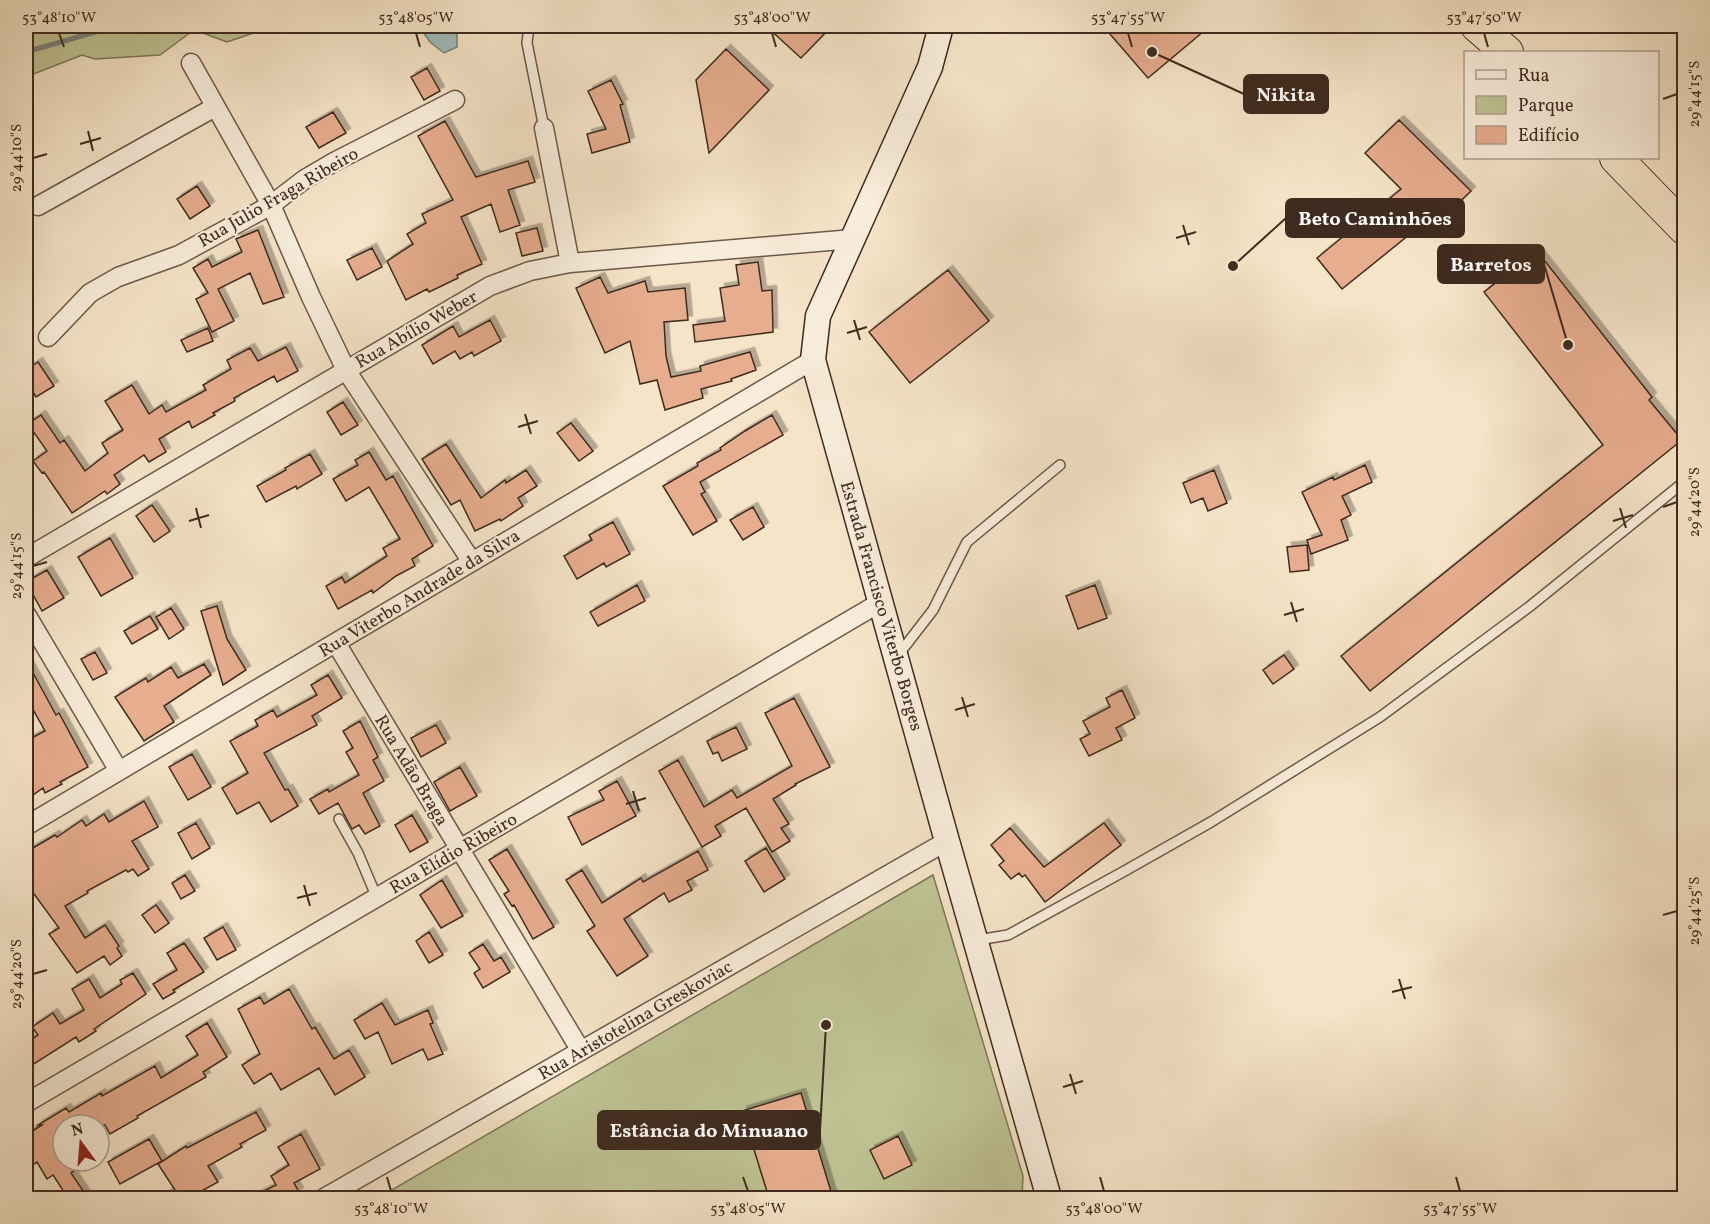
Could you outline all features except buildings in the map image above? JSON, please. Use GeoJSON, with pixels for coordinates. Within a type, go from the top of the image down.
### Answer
{"type":"FeatureCollection","features":[{"type":"Feature","properties":{"kind":"highway"},"geometry":{"type":"LineString","coordinates":[[1477,26],[1506,51]]}},
{"type":"Feature","properties":{"kind":"highway"},"geometry":{"type":"LineString","coordinates":[[1504,26],[1530,51]]}},
{"type":"Feature","properties":{"kind":"highway"},"geometry":{"type":"LineString","coordinates":[[1617,159],[1684,228]]}},
{"type":"Feature","properties":{"kind":"highway"},"geometry":{"type":"LineString","coordinates":[[1638,159],[1684,205]]}},
{"type":"Feature","properties":{"kind":"street","name":"Estrada Francisco Viterbo Borges"},"geometry":{"type":"LineString","coordinates":[[941,26],[930,67],[818,316],[813,360],[1047,1198]]}},
{"type":"Feature","properties":{"kind":"street"},"geometry":{"type":"LineString","coordinates":[[190,63],[271,205],[346,370],[472,562]]}},
{"type":"Feature","properties":{"kind":"street","name":"Rua Julio Fraga Ribeiro"},"geometry":{"type":"LineString","coordinates":[[48,337],[90,293],[118,277],[179,255],[271,205],[305,179],[334,162],[455,100]]}},
{"type":"Feature","properties":{"kind":"street"},"geometry":{"type":"LineString","coordinates":[[38,206],[215,107]]}},
{"type":"Feature","properties":{"kind":"street"},"geometry":{"type":"LineString","coordinates":[[543,128],[570,263]]}},
{"type":"Feature","properties":{"kind":"street","name":"Rua Abílio Weber"},"geometry":{"type":"LineString","coordinates":[[26,558],[489,286],[530,271],[570,263],[853,239]]}},
{"type":"Feature","properties":{"kind":"street","name":"Rua Viterbo Andrade da Silva"},"geometry":{"type":"LineString","coordinates":[[26,826],[813,360]]}},
{"type":"Feature","properties":{"kind":"street","name":"Rua Elídio Ribeiro"},"geometry":{"type":"LineString","coordinates":[[27,1099],[377,898],[880,602]]}},
{"type":"Feature","properties":{"kind":"street"},"geometry":{"type":"LineString","coordinates":[[26,614],[119,771]]}},
{"type":"Feature","properties":{"kind":"street","name":"Rua Adão Braga"},"geometry":{"type":"LineString","coordinates":[[336,643],[581,1051]]}},
{"type":"Feature","properties":{"kind":"street","name":"Rua Aristotelina Greskoviac"},"geometry":{"type":"LineString","coordinates":[[324,1198],[947,842]]}},
{"type":"Feature","properties":{"kind":"lane"},"geometry":{"type":"LineString","coordinates":[[529,26],[527,43],[543,128]]}},
{"type":"Feature","properties":{"kind":"lane"},"geometry":{"type":"LineString","coordinates":[[896,657],[933,610],[967,542],[1060,465]]}},
{"type":"Feature","properties":{"kind":"lane"},"geometry":{"type":"LineString","coordinates":[[975,940],[1008,935],[1080,896],[1211,822],[1380,717],[1529,607],[1684,482]]}},
{"type":"Feature","properties":{"kind":"lane"},"geometry":{"type":"LineString","coordinates":[[339,819],[358,853],[377,898]]}},
{"type":"Feature","properties":{"kind":"green space"},"geometry":{"type":"Polygon","coordinates":[[[26,26],[274,26],[227,42],[203,33],[191,32],[160,55],[95,59],[82,55],[26,77],[26,26]]]}},
{"type":"Feature","properties":{"kind":"green space"},"geometry":{"type":"Polygon","coordinates":[[[933,875],[1023,1176],[1022,1198],[378,1198],[933,875]]]}},
{"type":"Feature","properties":{"kind":"water"},"geometry":{"type":"Polygon","coordinates":[[[419,26],[457,26],[457,47],[444,53],[430,42],[419,26]]]}},
{"type":"Feature","properties":{"kind":"waterway"},"geometry":{"type":"LineString","coordinates":[[26,52],[116,26]]}},
{"type":"Feature","properties":{"kind":"place","name":"Nikita"},"geometry":{"type":"Point","coordinates":[1152,52]}},
{"type":"Feature","properties":{"kind":"place","name":"Beto Caminhões"},"geometry":{"type":"Point","coordinates":[1233,266]}},
{"type":"Feature","properties":{"kind":"place","name":"Barretos"},"geometry":{"type":"Point","coordinates":[1568,345]}},
{"type":"Feature","properties":{"kind":"place","name":"Estância do Minuano"},"geometry":{"type":"Point","coordinates":[826,1025]}}]}
